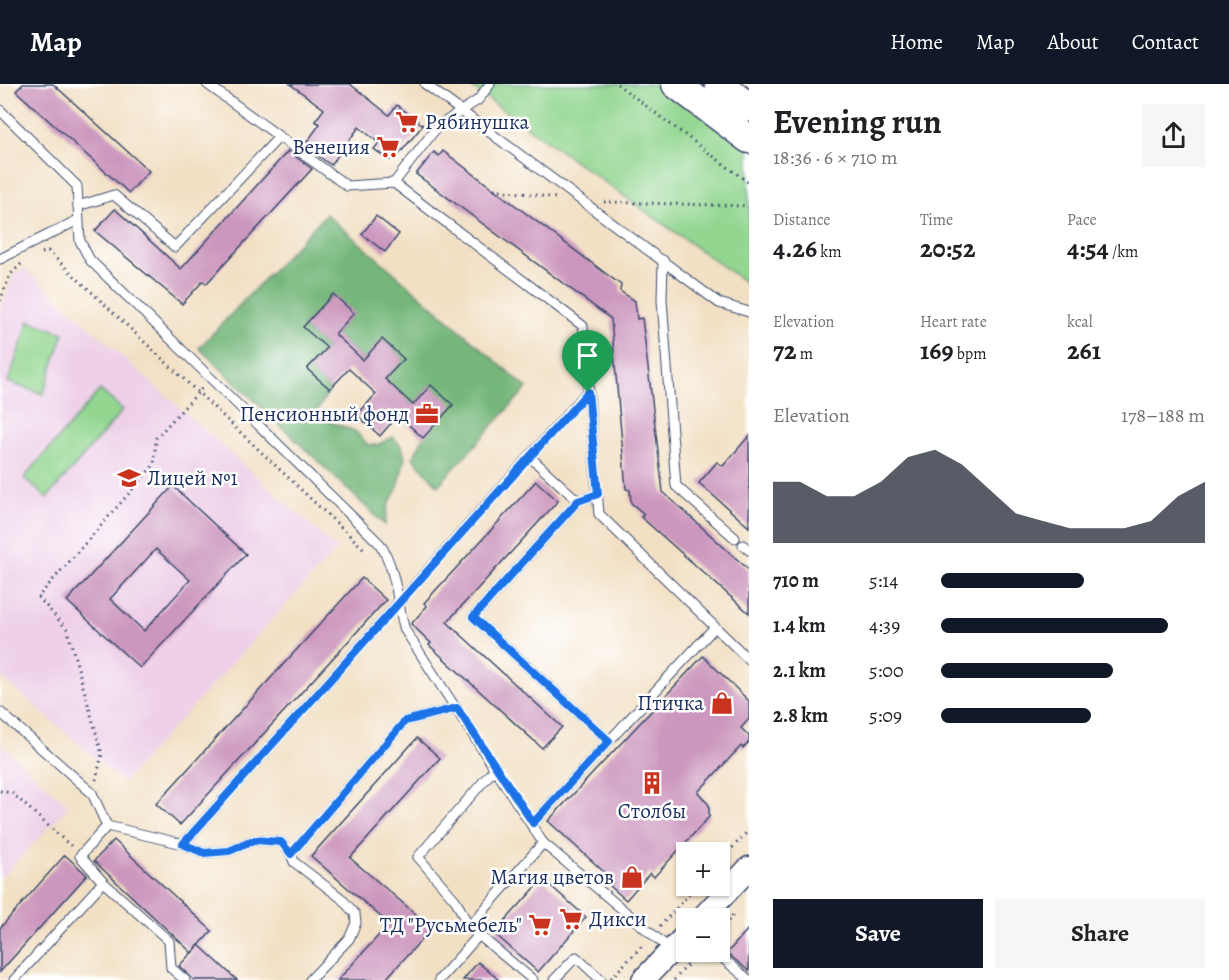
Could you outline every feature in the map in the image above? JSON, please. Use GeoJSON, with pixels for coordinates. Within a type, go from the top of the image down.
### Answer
{"type":"FeatureCollection","features":[{"type":"Feature","properties":{"kind":"main road"},"geometry":{"type":"LineString","coordinates":[[676,84],[749,139]]}},
{"type":"Feature","properties":{"kind":"main road"},"geometry":{"type":"LineString","coordinates":[[719,84],[749,107]]}},
{"type":"Feature","properties":{"kind":"street"},"geometry":{"type":"LineString","coordinates":[[711,908],[749,868]]}},
{"type":"Feature","properties":{"kind":"street"},"geometry":{"type":"LineString","coordinates":[[644,980],[676,945]]}},
{"type":"Feature","properties":{"kind":"lane"},"geometry":{"type":"LineString","coordinates":[[207,84],[347,186],[394,183],[583,326],[599,514],[749,660]]}},
{"type":"Feature","properties":{"kind":"lane"},"geometry":{"type":"LineString","coordinates":[[425,84],[719,303],[749,312]]}},
{"type":"Feature","properties":{"kind":"lane"},"geometry":{"type":"LineString","coordinates":[[394,183],[436,127],[478,100],[490,84]]}},
{"type":"Feature","properties":{"kind":"lane"},"geometry":{"type":"LineString","coordinates":[[0,110],[77,186],[80,240],[90,260],[380,544],[396,579],[397,605],[405,630],[533,823],[543,843],[676,940]]}},
{"type":"Feature","properties":{"kind":"lane"},"geometry":{"type":"LineString","coordinates":[[78,206],[114,195],[175,247],[279,136]]}},
{"type":"Feature","properties":{"kind":"lane"},"geometry":{"type":"LineString","coordinates":[[0,259],[78,220]]}},
{"type":"Feature","properties":{"kind":"lane"},"geometry":{"type":"LineString","coordinates":[[663,260],[662,300],[676,486],[742,545]]}},
{"type":"Feature","properties":{"kind":"lane"},"geometry":{"type":"LineString","coordinates":[[183,844],[588,392]]}},
{"type":"Feature","properties":{"kind":"lane"},"geometry":{"type":"LineString","coordinates":[[530,457],[578,501]]}},
{"type":"Feature","properties":{"kind":"lane"},"geometry":{"type":"LineString","coordinates":[[598,494],[578,501],[473,617],[609,741]]}},
{"type":"Feature","properties":{"kind":"lane"},"geometry":{"type":"LineString","coordinates":[[533,823],[714,628]]}},
{"type":"Feature","properties":{"kind":"lane"},"geometry":{"type":"LineString","coordinates":[[291,854],[405,721],[457,708]]}},
{"type":"Feature","properties":{"kind":"lane"},"geometry":{"type":"LineString","coordinates":[[0,712],[93,793],[107,826]]}},
{"type":"Feature","properties":{"kind":"lane"},"geometry":{"type":"LineString","coordinates":[[496,767],[418,857],[456,901],[469,927],[533,980]]}},
{"type":"Feature","properties":{"kind":"lane"},"geometry":{"type":"LineString","coordinates":[[107,826],[183,844],[204,853],[229,851],[255,840],[281,842],[291,854],[294,862],[341,898],[355,914],[356,923],[349,939],[310,980]]}},
{"type":"Feature","properties":{"kind":"lane"},"geometry":{"type":"LineString","coordinates":[[107,826],[80,856],[103,882],[168,941],[171,968],[185,980]]}},
{"type":"Feature","properties":{"kind":"lane"},"geometry":{"type":"LineString","coordinates":[[469,927],[543,843]]}},
{"type":"Feature","properties":{"kind":"lane"},"geometry":{"type":"LineString","coordinates":[[14,980],[103,882]]}},
{"type":"Feature","properties":{"kind":"lane"},"geometry":{"type":"LineString","coordinates":[[438,980],[479,935]]}},
{"type":"Feature","properties":{"kind":"lane"},"geometry":{"type":"LineString","coordinates":[[554,980],[576,957],[601,980]]}},
{"type":"Feature","properties":{"kind":"lane"},"geometry":{"type":"LineString","coordinates":[[727,962],[749,980]]}},
{"type":"Feature","properties":{"kind":"path"},"geometry":{"type":"LineString","coordinates":[[617,84],[749,183]]}},
{"type":"Feature","properties":{"kind":"path"},"geometry":{"type":"LineString","coordinates":[[494,189],[583,202],[749,206]]}},
{"type":"Feature","properties":{"kind":"path"},"geometry":{"type":"LineString","coordinates":[[36,255],[48,251],[364,549]]}},
{"type":"Feature","properties":{"kind":"path"},"geometry":{"type":"LineString","coordinates":[[0,301],[10,275],[25,259]]}},
{"type":"Feature","properties":{"kind":"path"},"geometry":{"type":"LineString","coordinates":[[93,793],[102,754],[67,629],[38,597],[154,465],[156,438],[211,379]]}},
{"type":"Feature","properties":{"kind":"path"},"geometry":{"type":"LineString","coordinates":[[0,791],[12,793],[80,856]]}},
{"type":"Feature","properties":{"kind":"path"},"geometry":{"type":"LineString","coordinates":[[730,850],[749,830]]}},
{"type":"Feature","properties":{"kind":"path"},"geometry":{"type":"LineString","coordinates":[[674,980],[690,962]]}},
{"type":"Feature","properties":{"kind":"shaded area","name":"Лицей №1"},"geometry":{"type":"Polygon","coordinates":[[[25,269],[337,549],[123,782],[0,676],[0,311],[14,274],[25,269]]]}},
{"type":"Feature","properties":{"kind":"shaded area"},"geometry":{"type":"Polygon","coordinates":[[[0,744],[69,806],[0,879],[0,744]]]}},
{"type":"Feature","properties":{"kind":"green space"},"geometry":{"type":"Polygon","coordinates":[[[467,84],[663,84],[749,149],[749,285],[467,84]]]}},
{"type":"Feature","properties":{"kind":"green space"},"geometry":{"type":"Polygon","coordinates":[[[326,214],[527,388],[438,486],[413,458],[423,438],[431,385],[413,405],[385,379],[404,359],[383,339],[363,360],[335,334],[354,313],[333,294],[303,327],[327,348],[308,369],[330,389],[314,416],[355,431],[368,445],[377,445],[393,437],[402,447],[405,458],[398,487],[388,506],[385,525],[199,348],[326,214]]]}},
{"type":"Feature","properties":{"kind":"green space"},"geometry":{"type":"Polygon","coordinates":[[[29,321],[64,333],[43,394],[8,382],[29,321]]]}},
{"type":"Feature","properties":{"kind":"green space"},"geometry":{"type":"Polygon","coordinates":[[[100,390],[123,410],[47,498],[24,478],[100,390]]]}},
{"type":"Feature","properties":{"kind":"building"},"geometry":{"type":"Polygon","coordinates":[[[23,84],[53,84],[149,171],[129,193],[16,91],[23,84]]]}},
{"type":"Feature","properties":{"kind":"building"},"geometry":{"type":"Polygon","coordinates":[[[290,84],[350,84],[389,115],[397,105],[423,125],[396,158],[389,160],[374,149],[379,143],[359,127],[331,165],[304,146],[320,124],[315,121],[324,109],[290,84]]]}},
{"type":"Feature","properties":{"kind":"building"},"geometry":{"type":"Polygon","coordinates":[[[288,151],[312,169],[206,284],[203,281],[182,304],[95,231],[115,209],[181,269],[288,151]]]}},
{"type":"Feature","properties":{"kind":"building"},"geometry":{"type":"Polygon","coordinates":[[[443,151],[621,285],[620,291],[635,301],[637,319],[642,318],[663,492],[749,570],[749,613],[641,517],[644,514],[631,503],[630,490],[626,489],[611,319],[416,174],[434,152],[439,156],[443,151]]]}},
{"type":"Feature","properties":{"kind":"building"},"geometry":{"type":"Polygon","coordinates":[[[376,216],[399,234],[385,252],[362,234],[376,216]]]}},
{"type":"Feature","properties":{"kind":"building"},"geometry":{"type":"Polygon","coordinates":[[[333,294],[354,313],[335,334],[363,360],[382,339],[404,359],[385,379],[413,405],[431,385],[453,405],[423,438],[398,415],[380,436],[357,415],[376,394],[349,369],[330,389],[307,369],[327,348],[303,327],[333,294]]]}},
{"type":"Feature","properties":{"kind":"building"},"geometry":{"type":"Polygon","coordinates":[[[749,436],[749,527],[699,483],[717,462],[723,466],[749,436]]]}},
{"type":"Feature","properties":{"kind":"building"},"geometry":{"type":"Polygon","coordinates":[[[536,481],[558,501],[447,622],[562,727],[542,748],[429,645],[431,643],[411,624],[427,606],[424,603],[536,481]]]}},
{"type":"Feature","properties":{"kind":"building"},"geometry":{"type":"Polygon","coordinates":[[[173,486],[246,554],[140,668],[67,601],[173,486]],[[156,549],[110,599],[144,631],[190,580],[156,549]]]}},
{"type":"Feature","properties":{"kind":"building"},"geometry":{"type":"Polygon","coordinates":[[[362,578],[386,600],[180,825],[156,804],[362,578]]]}},
{"type":"Feature","properties":{"kind":"building"},"geometry":{"type":"Polygon","coordinates":[[[703,656],[749,701],[749,719],[741,728],[749,736],[749,742],[743,748],[741,746],[698,792],[709,805],[709,817],[686,842],[676,842],[676,853],[654,877],[650,873],[626,900],[610,886],[614,881],[548,821],[703,656]]]}},
{"type":"Feature","properties":{"kind":"building"},"geometry":{"type":"Polygon","coordinates":[[[417,738],[440,758],[350,858],[432,928],[385,980],[338,980],[389,924],[311,856],[417,738]]]}},
{"type":"Feature","properties":{"kind":"building"},"geometry":{"type":"Polygon","coordinates":[[[114,840],[212,931],[192,953],[94,861],[114,840]]]}},
{"type":"Feature","properties":{"kind":"building"},"geometry":{"type":"Polygon","coordinates":[[[65,855],[87,875],[0,972],[0,928],[65,855]]]}},
{"type":"Feature","properties":{"kind":"building","name":"ТД \"Русьмебель\""},"geometry":{"type":"Polygon","coordinates":[[[543,879],[586,917],[538,972],[494,933],[543,879]]]}},
{"type":"Feature","properties":{"kind":"building"},"geometry":{"type":"Polygon","coordinates":[[[749,928],[749,971],[730,955],[730,950],[749,928]]]}},
{"type":"Feature","properties":{"kind":"building"},"geometry":{"type":"Polygon","coordinates":[[[199,945],[237,980],[194,980],[179,966],[199,945]]]}},
{"type":"Feature","properties":{"kind":"building"},"geometry":{"type":"Polygon","coordinates":[[[478,962],[499,980],[463,980],[478,962]]]}},
{"type":"Feature","properties":{"kind":"place","name":"Рябинушка"},"geometry":{"type":"Point","coordinates":[407,122]}},
{"type":"Feature","properties":{"kind":"place","name":"Венеция"},"geometry":{"type":"Point","coordinates":[388,147]}},
{"type":"Feature","properties":{"kind":"place","name":"Пенсионный фонд"},"geometry":{"type":"Point","coordinates":[427,414]}},
{"type":"Feature","properties":{"kind":"place","name":"Лицей №1"},"geometry":{"type":"Point","coordinates":[129,478]}},
{"type":"Feature","properties":{"kind":"place","name":"Птичка"},"geometry":{"type":"Point","coordinates":[722,703]}},
{"type":"Feature","properties":{"kind":"place","name":"Столбы"},"geometry":{"type":"Point","coordinates":[652,783]}},
{"type":"Feature","properties":{"kind":"place","name":"Магия цветов"},"geometry":{"type":"Point","coordinates":[632,877]}},
{"type":"Feature","properties":{"kind":"place","name":"Дикси"},"geometry":{"type":"Point","coordinates":[571,919]}},
{"type":"Feature","properties":{"kind":"place","name":"ТД \"Русьмебель\""},"geometry":{"type":"Point","coordinates":[540,925]}},
{"type":"Feature","properties":{"kind":"route"},"geometry":{"type":"LineString","coordinates":[[588,392],[598,494],[578,501],[473,617],[609,741],[533,823],[457,708],[405,721],[291,854],[281,842],[255,840],[229,851],[204,853],[183,844],[530,457],[588,392]]}}]}
